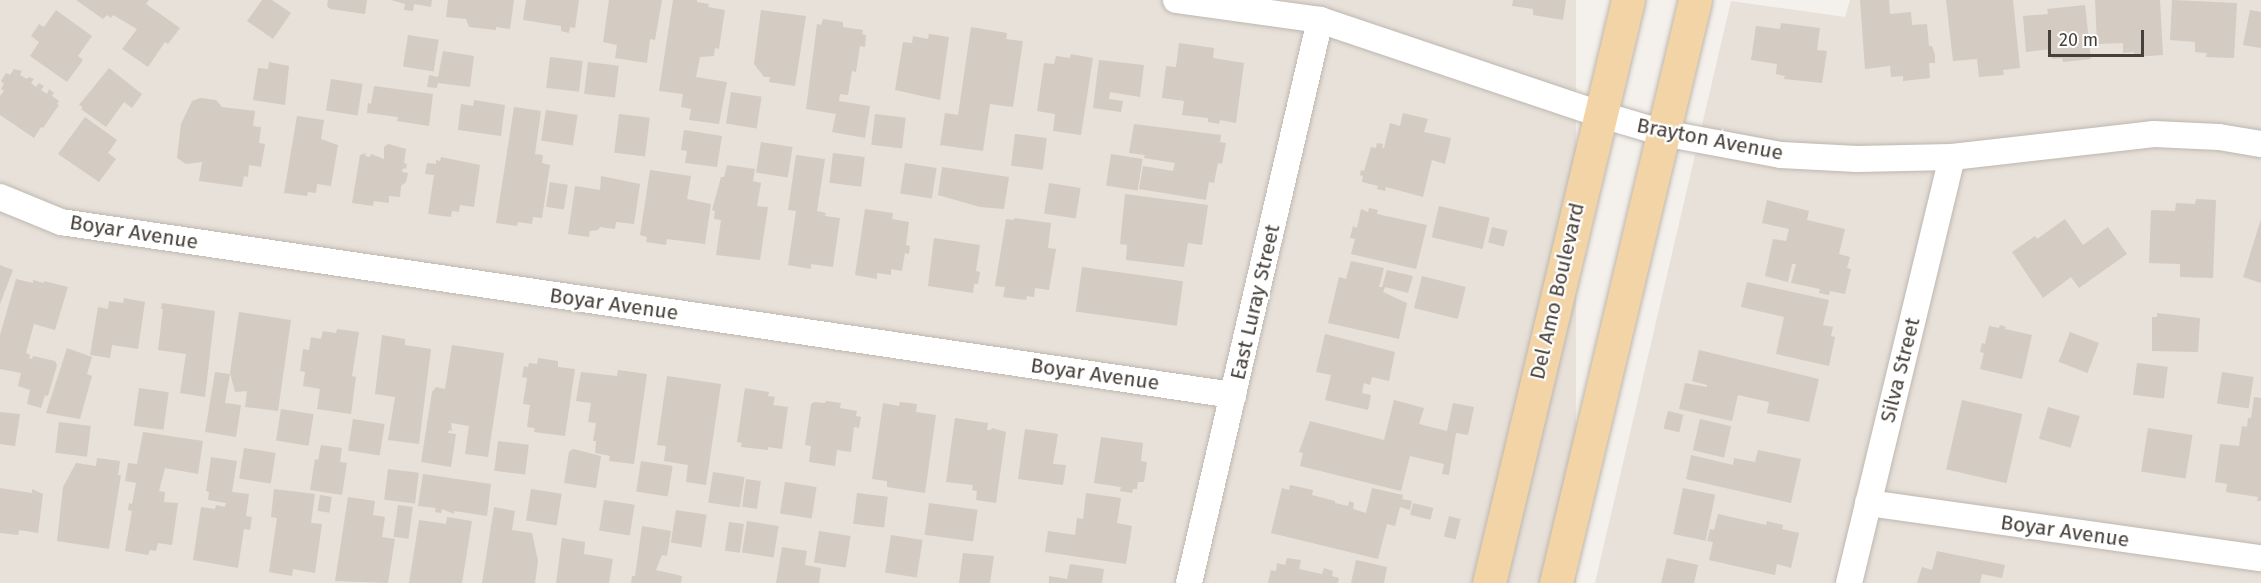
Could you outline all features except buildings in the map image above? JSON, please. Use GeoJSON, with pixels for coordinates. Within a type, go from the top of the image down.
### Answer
{"type":"FeatureCollection","features":[{"type":"Feature","properties":{"kind":"main road","name":"Del Amo Boulevard"},"geometry":{"type":"LineString","coordinates":[[1489,583],[1628,0]]}},
{"type":"Feature","properties":{"kind":"main road"},"geometry":{"type":"LineString","coordinates":[[1556,583],[1695,0]]}},
{"type":"Feature","properties":{"kind":"street","name":"Brayton Avenue"},"geometry":{"type":"LineString","coordinates":[[1176,0],[1320,20],[1599,114],[1663,133],[1781,155],[1857,159],[1952,157],[2154,134],[2219,137],[2261,144]]}},
{"type":"Feature","properties":{"kind":"street","name":"East Luray Street"},"geometry":{"type":"LineString","coordinates":[[1189,583],[1320,20]]}},
{"type":"Feature","properties":{"kind":"street","name":"Silva Street"},"geometry":{"type":"LineString","coordinates":[[1849,583],[1952,157]]}},
{"type":"Feature","properties":{"kind":"street","name":"Boyar Avenue"},"geometry":{"type":"LineString","coordinates":[[0,197],[61,222],[1233,395]]}},
{"type":"Feature","properties":{"kind":"street","name":"Boyar Avenue"},"geometry":{"type":"LineString","coordinates":[[1868,503],[2261,558]]}},
{"type":"Feature","properties":{"kind":"shaded area"},"geometry":{"type":"Polygon","coordinates":[[[0,0],[1576,0],[1576,583],[0,583],[0,0]]]}},
{"type":"Feature","properties":{"kind":"shaded area"},"geometry":{"type":"Polygon","coordinates":[[[1850,0],[2261,0],[2261,583],[1595,583],[1731,1],[1845,17],[1850,0]]]}}]}
